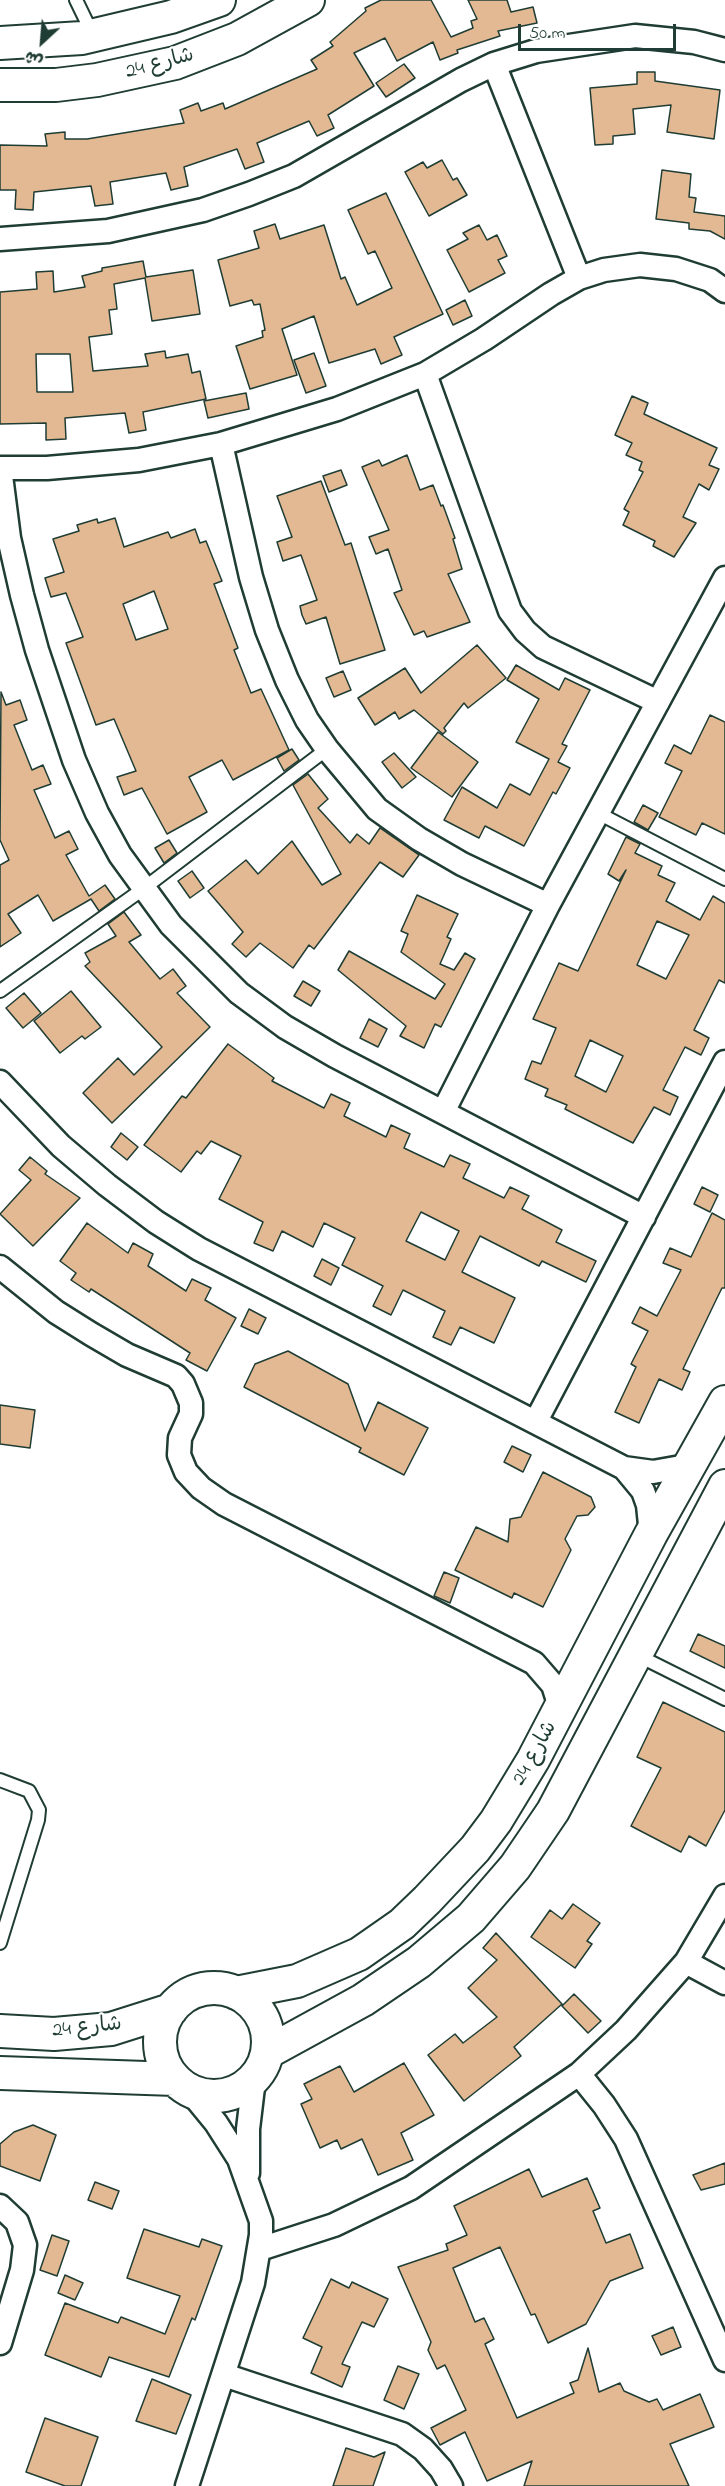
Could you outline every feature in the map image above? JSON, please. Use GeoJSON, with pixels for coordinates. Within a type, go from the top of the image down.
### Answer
{"type":"FeatureCollection","features":[{"type":"Feature","properties":{"kind":"street","name":"شارع 24"},"geometry":{"type":"LineString","coordinates":[[0,43],[43,42],[94,36],[174,9],[219,0]]}},
{"type":"Feature","properties":{"kind":"street","name":"شارع 24"},"geometry":{"type":"LineString","coordinates":[[0,85],[56,85],[97,80],[175,63],[237,39],[308,0]]}},
{"type":"Feature","properties":{"kind":"street"},"geometry":{"type":"LineString","coordinates":[[0,239],[60,236],[128,227],[203,210],[294,176],[460,80],[494,64],[548,49],[635,36],[694,42],[725,50]]}},
{"type":"Feature","properties":{"kind":"street"},"geometry":{"type":"LineString","coordinates":[[494,64],[579,278]]}},
{"type":"Feature","properties":{"kind":"street"},"geometry":{"type":"LineString","coordinates":[[644,1217],[285,1027],[239,993],[197,954],[143,889],[97,813],[55,705],[37,650],[12,550],[0,468],[46,468],[139,460],[221,444],[337,409],[425,374],[579,278],[604,270],[640,265],[676,269],[710,280],[725,291]]}},
{"type":"Feature","properties":{"kind":"street"},"geometry":{"type":"LineString","coordinates":[[425,374],[510,611],[525,631],[543,647],[658,702]]}},
{"type":"Feature","properties":{"kind":"street"},"geometry":{"type":"LineString","coordinates":[[221,444],[250,577],[267,630],[287,680],[307,720],[327,749],[377,809],[402,827],[462,864],[548,905]]}},
{"type":"Feature","properties":{"kind":"street"},"geometry":{"type":"LineString","coordinates":[[443,1112],[548,905],[725,578]]}},
{"type":"Feature","properties":{"kind":"street"},"geometry":{"type":"LineString","coordinates":[[536,1421],[725,1062]]}},
{"type":"Feature","properties":{"kind":"street"},"geometry":{"type":"LineString","coordinates":[[0,1082],[61,1146],[107,1185],[199,1250],[624,1468],[639,1472],[667,1471],[694,1461]]}},
{"type":"Feature","properties":{"kind":"street"},"geometry":{"type":"LineString","coordinates":[[0,1267],[56,1312],[91,1334],[127,1355],[176,1376],[183,1384],[191,1403],[190,1414],[180,1438],[179,1455],[186,1472],[201,1488],[224,1504],[534,1663],[553,1685],[561,1710]]}},
{"type":"Feature","properties":{"kind":"street","name":"شارع 24"},"geometry":{"type":"LineString","coordinates":[[236,1993],[277,1986],[316,1974],[359,1954],[402,1924],[452,1875],[489,1830],[514,1793],[561,1710],[651,1534],[694,1461],[725,1402]]}},
{"type":"Feature","properties":{"kind":"street"},"geometry":{"type":"LineString","coordinates":[[624,1468],[639,1485],[648,1505],[651,1534]]}},
{"type":"Feature","properties":{"kind":"street","name":"شارع 24"},"geometry":{"type":"LineString","coordinates":[[261,2066],[392,1981],[445,1941],[494,1893],[522,1858],[553,1811],[725,1486]]}},
{"type":"Feature","properties":{"kind":"street"},"geometry":{"type":"LineString","coordinates":[[261,2249],[334,2225],[411,2188],[579,2074],[626,2030],[686,1962],[725,1896]]}},
{"type":"Feature","properties":{"kind":"street"},"geometry":{"type":"LineString","coordinates":[[686,1962],[725,1983]]}},
{"type":"Feature","properties":{"kind":"street"},"geometry":{"type":"LineString","coordinates":[[187,2486],[253,2283],[261,2249],[261,2221],[249,2181],[228,2140],[166,2066],[161,2044],[164,2022],[171,2010],[184,1997],[201,1990],[219,1988],[236,1993],[249,2000],[266,2024],[261,2066],[248,2129],[249,2181]]}},
{"type":"Feature","properties":{"kind":"street","name":"شارع 24"},"geometry":{"type":"LineString","coordinates":[[0,2031],[54,2034],[111,2029],[171,2010]]}},
{"type":"Feature","properties":{"kind":"street"},"geometry":{"type":"LineString","coordinates":[[182,2084],[206,2096],[223,2096],[240,2090],[261,2066]]}},
{"type":"Feature","properties":{"kind":"street","name":"شارع 24"},"geometry":{"type":"LineString","coordinates":[[0,2073],[182,2084]]}},
{"type":"Feature","properties":{"kind":"street"},"geometry":{"type":"LineString","coordinates":[[579,2074],[604,2105],[626,2139],[725,2360]]}},
{"type":"Feature","properties":{"kind":"street"},"geometry":{"type":"LineString","coordinates":[[0,2206],[17,2222],[25,2245],[22,2270],[0,2343]]}},
{"type":"Feature","properties":{"kind":"street"},"geometry":{"type":"LineString","coordinates":[[224,2375],[402,2434],[423,2449],[441,2469],[451,2486]]}},
{"type":"Feature","properties":{"kind":"lane"},"geometry":{"type":"LineString","coordinates":[[76,0],[94,36]]}},
{"type":"Feature","properties":{"kind":"lane"},"geometry":{"type":"LineString","coordinates":[[0,991],[143,889],[327,749]]}},
{"type":"Feature","properties":{"kind":"lane"},"geometry":{"type":"LineString","coordinates":[[598,813],[725,879]]}},
{"type":"Feature","properties":{"kind":"lane"},"geometry":{"type":"LineString","coordinates":[[636,1654],[725,1699]]}},
{"type":"Feature","properties":{"kind":"lane"},"geometry":{"type":"LineString","coordinates":[[0,1942],[39,1820],[36,1800],[29,1791],[4,1784]]}},
{"type":"Feature","properties":{"kind":"building"},"geometry":{"type":"Polygon","coordinates":[[[381,0],[431,0],[451,37],[473,28],[471,21],[477,19],[468,0],[507,0],[511,12],[533,7],[537,23],[498,31],[500,36],[457,50],[458,53],[440,60],[433,42],[397,61],[385,38],[354,53],[374,86],[328,115],[334,128],[317,136],[309,121],[257,143],[264,162],[245,169],[237,149],[184,167],[188,186],[171,190],[166,173],[110,182],[113,204],[95,206],[91,186],[34,192],[33,210],[15,209],[16,190],[0,190],[0,145],[47,146],[45,134],[65,132],[65,139],[87,139],[184,123],[180,110],[198,103],[201,111],[223,103],[225,109],[317,69],[311,60],[333,46],[330,42],[366,11],[365,8],[381,0]]]}},
{"type":"Feature","properties":{"kind":"building"},"geometry":{"type":"Polygon","coordinates":[[[404,64],[415,78],[386,97],[376,83],[404,64]]]}},
{"type":"Feature","properties":{"kind":"building"},"geometry":{"type":"Polygon","coordinates":[[[637,72],[655,72],[655,81],[720,90],[714,139],[667,132],[671,105],[633,109],[635,134],[613,136],[613,144],[595,145],[590,88],[637,84],[637,72]]]}},
{"type":"Feature","properties":{"kind":"building"},"geometry":{"type":"Polygon","coordinates":[[[442,160],[453,180],[457,178],[467,195],[429,216],[405,172],[423,162],[427,168],[442,160]]]}},
{"type":"Feature","properties":{"kind":"building"},"geometry":{"type":"Polygon","coordinates":[[[662,170],[691,174],[689,197],[696,198],[694,212],[725,216],[725,239],[710,231],[689,229],[689,223],[656,219],[662,170]]]}},
{"type":"Feature","properties":{"kind":"building"},"geometry":{"type":"Polygon","coordinates":[[[386,193],[443,314],[394,337],[402,355],[381,364],[375,349],[329,363],[314,316],[282,329],[297,375],[250,389],[236,346],[263,337],[262,331],[265,330],[260,304],[254,305],[252,300],[230,306],[218,260],[259,248],[254,231],[275,224],[280,239],[324,225],[341,279],[345,277],[357,305],[392,288],[375,251],[368,254],[348,210],[386,193]]]}},
{"type":"Feature","properties":{"kind":"building"},"geometry":{"type":"Polygon","coordinates":[[[479,225],[487,240],[497,235],[507,256],[498,260],[505,273],[469,292],[447,250],[468,239],[463,233],[479,225]]]}},
{"type":"Feature","properties":{"kind":"building"},"geometry":{"type":"Polygon","coordinates":[[[143,261],[146,277],[193,270],[200,314],[152,321],[145,278],[114,284],[117,309],[109,310],[112,334],[89,337],[93,371],[148,366],[145,354],[165,351],[166,358],[188,354],[192,373],[200,371],[206,399],[143,412],[146,430],[129,433],[125,413],[65,418],[66,439],[46,440],[46,423],[0,424],[0,292],[37,289],[36,272],[53,271],[54,292],[85,287],[82,276],[102,271],[102,268],[143,261]],[[36,354],[37,392],[73,392],[70,354],[36,354]]]}},
{"type":"Feature","properties":{"kind":"building"},"geometry":{"type":"Polygon","coordinates":[[[465,300],[472,316],[453,325],[446,310],[465,300]]]}},
{"type":"Feature","properties":{"kind":"building"},"geometry":{"type":"Polygon","coordinates":[[[314,353],[326,386],[306,393],[294,360],[314,353]]]}},
{"type":"Feature","properties":{"kind":"building"},"geometry":{"type":"Polygon","coordinates":[[[246,393],[249,409],[208,418],[204,401],[246,393]]]}},
{"type":"Feature","properties":{"kind":"building"},"geometry":{"type":"Polygon","coordinates":[[[632,396],[648,403],[644,414],[717,448],[709,465],[719,469],[709,490],[699,484],[683,517],[696,523],[674,557],[653,546],[655,541],[623,525],[629,512],[624,509],[643,472],[639,470],[642,462],[626,455],[632,443],[615,435],[632,396]]]}},
{"type":"Feature","properties":{"kind":"building"},"geometry":{"type":"Polygon","coordinates":[[[407,455],[420,490],[433,485],[441,506],[443,505],[455,538],[453,539],[462,569],[448,574],[470,622],[427,637],[424,631],[414,635],[394,593],[402,590],[388,549],[376,554],[369,537],[389,530],[362,467],[379,460],[382,466],[407,455]]]}},
{"type":"Feature","properties":{"kind":"building"},"geometry":{"type":"Polygon","coordinates":[[[341,470],[347,485],[329,492],[323,476],[341,470]]]}},
{"type":"Feature","properties":{"kind":"building"},"geometry":{"type":"Polygon","coordinates":[[[321,481],[345,545],[351,543],[385,650],[340,664],[326,617],[306,624],[302,615],[300,606],[317,600],[301,555],[283,561],[277,542],[292,537],[277,496],[321,481]]]}},
{"type":"Feature","properties":{"kind":"building"},"geometry":{"type":"Polygon","coordinates":[[[115,518],[124,547],[168,532],[171,538],[195,529],[200,543],[206,541],[222,581],[214,584],[238,648],[234,650],[251,693],[261,689],[289,750],[233,780],[222,760],[189,777],[207,812],[167,834],[142,788],[124,795],[117,777],[136,771],[114,719],[96,725],[66,643],[83,637],[66,593],[51,597],[45,578],[64,572],[53,539],[79,531],[77,525],[97,519],[98,523],[115,518]],[[154,591],[123,604],[136,640],[168,629],[154,591]]]}},
{"type":"Feature","properties":{"kind":"building"},"geometry":{"type":"Polygon","coordinates":[[[477,645],[506,678],[468,708],[464,703],[444,728],[446,731],[443,734],[414,710],[399,719],[395,712],[375,725],[358,698],[405,668],[421,693],[477,645]]]}},
{"type":"Feature","properties":{"kind":"building"},"geometry":{"type":"Polygon","coordinates":[[[516,665],[559,690],[565,678],[590,690],[562,744],[567,746],[558,762],[570,768],[556,794],[553,792],[524,846],[485,826],[479,838],[444,820],[462,787],[497,808],[510,784],[530,795],[549,759],[516,742],[539,699],[507,680],[516,665]]]}},
{"type":"Feature","properties":{"kind":"building"},"geometry":{"type":"Polygon","coordinates":[[[343,671],[351,690],[334,697],[326,678],[343,671]]]}},
{"type":"Feature","properties":{"kind":"building"},"geometry":{"type":"Polygon","coordinates":[[[1,692],[6,705],[20,700],[27,720],[14,725],[32,770],[43,765],[51,784],[34,790],[55,838],[69,831],[78,849],[66,855],[89,896],[105,885],[115,899],[99,911],[91,899],[53,921],[38,895],[8,914],[21,933],[0,947],[0,865],[9,860],[0,840],[1,692]]]}},
{"type":"Feature","properties":{"kind":"building"},"geometry":{"type":"Polygon","coordinates":[[[710,715],[725,722],[725,834],[702,823],[696,835],[659,817],[682,771],[665,763],[674,745],[691,754],[710,715]]]}},
{"type":"Feature","properties":{"kind":"building"},"geometry":{"type":"Polygon","coordinates":[[[438,732],[478,762],[452,797],[411,768],[438,732]]]}},
{"type":"Feature","properties":{"kind":"building"},"geometry":{"type":"Polygon","coordinates":[[[292,749],[299,760],[284,771],[277,758],[292,749]]]}},
{"type":"Feature","properties":{"kind":"building"},"geometry":{"type":"Polygon","coordinates":[[[394,753],[416,777],[402,788],[382,762],[394,753]]]}},
{"type":"Feature","properties":{"kind":"building"},"geometry":{"type":"Polygon","coordinates":[[[308,774],[328,799],[318,808],[350,843],[357,834],[369,844],[380,828],[419,855],[403,877],[380,862],[314,949],[309,945],[293,968],[260,943],[246,957],[232,944],[243,932],[208,891],[246,860],[258,874],[292,841],[322,885],[341,874],[293,785],[308,774]]]}},
{"type":"Feature","properties":{"kind":"building"},"geometry":{"type":"Polygon","coordinates":[[[643,805],[658,813],[648,830],[634,822],[643,805]]]}},
{"type":"Feature","properties":{"kind":"building"},"geometry":{"type":"Polygon","coordinates":[[[626,837],[640,844],[635,853],[662,866],[658,875],[675,883],[666,901],[700,920],[713,896],[725,903],[725,983],[719,980],[694,1030],[709,1038],[701,1055],[685,1047],[663,1090],[678,1097],[670,1115],[654,1107],[633,1143],[565,1109],[567,1105],[545,1096],[548,1089],[525,1079],[532,1061],[541,1064],[556,1028],[533,1019],[559,963],[578,971],[626,870],[619,881],[608,874],[626,837]],[[657,921],[637,965],[666,979],[689,935],[657,921]],[[590,1040],[575,1076],[606,1092],[623,1056],[590,1040]]]}},
{"type":"Feature","properties":{"kind":"building"},"geometry":{"type":"Polygon","coordinates":[[[169,840],[177,853],[164,863],[155,848],[169,840]]]}},
{"type":"Feature","properties":{"kind":"building"},"geometry":{"type":"Polygon","coordinates":[[[192,871],[204,888],[190,898],[178,881],[192,871]]]}},
{"type":"Feature","properties":{"kind":"building"},"geometry":{"type":"Polygon","coordinates":[[[417,895],[458,914],[447,937],[451,939],[440,964],[454,970],[465,953],[475,959],[441,1027],[435,1024],[424,1048],[400,1036],[406,1026],[338,970],[349,951],[435,999],[445,984],[401,952],[408,934],[401,931],[417,895]]]}},
{"type":"Feature","properties":{"kind":"building"},"geometry":{"type":"Polygon","coordinates":[[[124,912],[141,935],[129,942],[160,979],[173,969],[186,986],[177,993],[210,1027],[112,1123],[83,1093],[118,1058],[134,1075],[162,1047],[85,966],[90,962],[85,953],[116,936],[108,924],[124,912]]]}},
{"type":"Feature","properties":{"kind":"building"},"geometry":{"type":"Polygon","coordinates":[[[303,981],[320,991],[311,1006],[294,996],[303,981]]]}},
{"type":"Feature","properties":{"kind":"building"},"geometry":{"type":"Polygon","coordinates":[[[71,991],[101,1027],[85,1039],[82,1036],[60,1053],[34,1021],[71,991]]]}},
{"type":"Feature","properties":{"kind":"building"},"geometry":{"type":"Polygon","coordinates":[[[24,993],[41,1013],[23,1028],[6,1008],[24,993]]]}},
{"type":"Feature","properties":{"kind":"building"},"geometry":{"type":"Polygon","coordinates":[[[369,1019],[387,1029],[378,1047],[360,1038],[369,1019]]]}},
{"type":"Feature","properties":{"kind":"building"},"geometry":{"type":"Polygon","coordinates":[[[228,1044],[274,1078],[272,1081],[324,1108],[331,1094],[350,1103],[344,1116],[386,1137],[391,1125],[410,1134],[404,1148],[444,1167],[450,1155],[470,1164],[463,1178],[504,1198],[510,1187],[529,1196],[522,1209],[562,1230],[556,1242],[596,1261],[586,1282],[542,1261],[539,1266],[480,1236],[462,1272],[515,1298],[494,1343],[460,1327],[451,1345],[433,1337],[445,1311],[403,1290],[391,1315],[373,1306],[383,1286],[342,1265],[355,1238],[324,1223],[313,1247],[282,1231],[273,1251],[254,1243],[263,1222],[219,1199],[241,1156],[211,1141],[201,1154],[197,1151],[181,1172],[144,1145],[182,1096],[186,1098],[228,1044]],[[421,1212],[406,1241],[445,1260],[459,1231],[421,1212]]]}},
{"type":"Feature","properties":{"kind":"building"},"geometry":{"type":"Polygon","coordinates":[[[121,1133],[138,1147],[127,1160],[111,1147],[121,1133]]]}},
{"type":"Feature","properties":{"kind":"building"},"geometry":{"type":"Polygon","coordinates":[[[30,1157],[47,1171],[45,1174],[80,1198],[33,1246],[0,1214],[31,1180],[19,1170],[30,1157]]]}},
{"type":"Feature","properties":{"kind":"building"},"geometry":{"type":"Polygon","coordinates":[[[702,1187],[718,1195],[710,1212],[694,1204],[702,1187]]]}},
{"type":"Feature","properties":{"kind":"building"},"geometry":{"type":"Polygon","coordinates":[[[712,1213],[725,1220],[725,1288],[722,1288],[683,1369],[690,1372],[682,1390],[659,1379],[639,1423],[615,1412],[636,1367],[631,1364],[648,1331],[632,1323],[640,1307],[657,1316],[681,1270],[663,1263],[670,1248],[691,1257],[712,1213]]]}},
{"type":"Feature","properties":{"kind":"building"},"geometry":{"type":"Polygon","coordinates":[[[87,1223],[128,1253],[133,1243],[153,1254],[148,1266],[186,1291],[192,1279],[211,1288],[205,1300],[236,1318],[207,1371],[186,1360],[190,1353],[91,1289],[89,1292],[71,1280],[76,1273],[60,1261],[87,1223]]]}},
{"type":"Feature","properties":{"kind":"building"},"geometry":{"type":"Polygon","coordinates":[[[322,1259],[339,1268],[331,1285],[314,1276],[322,1259]]]}},
{"type":"Feature","properties":{"kind":"building"},"geometry":{"type":"Polygon","coordinates":[[[249,1309],[266,1318],[258,1334],[241,1326],[249,1309]]]}},
{"type":"Feature","properties":{"kind":"building"},"geometry":{"type":"Polygon","coordinates":[[[288,1351],[348,1384],[365,1431],[378,1402],[428,1428],[404,1475],[359,1452],[361,1448],[244,1387],[255,1364],[288,1351]]]}},
{"type":"Feature","properties":{"kind":"building"},"geometry":{"type":"Polygon","coordinates":[[[0,1405],[35,1410],[30,1448],[0,1444],[0,1405]]]}},
{"type":"Feature","properties":{"kind":"building"},"geometry":{"type":"Polygon","coordinates":[[[512,1446],[531,1455],[523,1472],[504,1462],[512,1446]]]}},
{"type":"Feature","properties":{"kind":"building"},"geometry":{"type":"Polygon","coordinates":[[[543,1472],[591,1497],[595,1507],[588,1515],[577,1516],[565,1539],[571,1550],[543,1607],[514,1593],[512,1598],[455,1570],[476,1527],[508,1542],[510,1519],[521,1517],[543,1472]]]}},
{"type":"Feature","properties":{"kind":"building"},"geometry":{"type":"Polygon","coordinates":[[[444,1572],[459,1578],[450,1603],[434,1596],[444,1572]]]}},
{"type":"Feature","properties":{"kind":"building"},"geometry":{"type":"Polygon","coordinates":[[[698,1634],[725,1646],[725,1668],[690,1651],[698,1634]]]}},
{"type":"Feature","properties":{"kind":"building"},"geometry":{"type":"Polygon","coordinates":[[[663,1702],[725,1732],[725,1810],[706,1846],[689,1836],[681,1852],[631,1826],[661,1768],[637,1757],[663,1702]]]}},
{"type":"Feature","properties":{"kind":"building"},"geometry":{"type":"Polygon","coordinates":[[[573,1904],[600,1923],[587,1941],[592,1944],[575,1968],[531,1937],[550,1910],[562,1919],[573,1904]]]}},
{"type":"Feature","properties":{"kind":"building"},"geometry":{"type":"Polygon","coordinates":[[[496,1933],[562,2004],[514,2047],[521,2056],[464,2101],[428,2055],[455,2034],[463,2043],[497,2017],[468,1988],[497,1960],[483,1948],[496,1933]]]}},
{"type":"Feature","properties":{"kind":"building"},"geometry":{"type":"Polygon","coordinates":[[[574,1994],[601,2021],[588,2033],[562,2006],[574,1994]]]}},
{"type":"Feature","properties":{"kind":"building"},"geometry":{"type":"Polygon","coordinates":[[[404,2063],[434,2115],[401,2133],[413,2160],[378,2175],[362,2139],[341,2149],[337,2140],[320,2148],[301,2104],[312,2099],[304,2084],[340,2066],[354,2092],[404,2063]]]}},
{"type":"Feature","properties":{"kind":"building"},"geometry":{"type":"Polygon","coordinates":[[[33,2125],[56,2135],[40,2181],[0,2166],[0,2144],[14,2132],[33,2125]]]}},
{"type":"Feature","properties":{"kind":"building"},"geometry":{"type":"Polygon","coordinates":[[[725,2163],[725,2184],[701,2190],[693,2175],[725,2163]]]}},
{"type":"Feature","properties":{"kind":"building"},"geometry":{"type":"Polygon","coordinates":[[[529,2169],[542,2197],[587,2178],[600,2208],[593,2211],[606,2243],[630,2234],[643,2268],[610,2281],[586,2324],[548,2343],[535,2314],[531,2315],[500,2247],[453,2268],[475,2322],[484,2318],[494,2339],[485,2344],[517,2418],[574,2393],[570,2383],[578,2380],[588,2348],[599,2392],[620,2383],[624,2391],[649,2402],[657,2399],[663,2410],[700,2394],[714,2427],[670,2444],[689,2486],[524,2486],[532,2461],[487,2481],[465,2432],[440,2445],[431,2428],[466,2410],[445,2365],[437,2369],[428,2350],[431,2342],[398,2267],[448,2250],[446,2244],[467,2235],[454,2206],[529,2169]]]}},
{"type":"Feature","properties":{"kind":"building"},"geometry":{"type":"Polygon","coordinates":[[[95,2182],[119,2191],[112,2209],[88,2200],[95,2182]]]}},
{"type":"Feature","properties":{"kind":"building"},"geometry":{"type":"Polygon","coordinates":[[[144,2229],[199,2247],[202,2239],[222,2246],[195,2320],[192,2318],[169,2377],[109,2357],[101,2377],[45,2355],[65,2303],[118,2323],[121,2317],[165,2334],[180,2296],[127,2278],[144,2229]]]}},
{"type":"Feature","properties":{"kind":"building"},"geometry":{"type":"Polygon","coordinates":[[[52,2235],[69,2241],[57,2276],[40,2270],[52,2235]]]}},
{"type":"Feature","properties":{"kind":"building"},"geometry":{"type":"Polygon","coordinates":[[[65,2275],[83,2283],[75,2300],[58,2293],[65,2275]]]}},
{"type":"Feature","properties":{"kind":"building"},"geometry":{"type":"Polygon","coordinates":[[[331,2279],[349,2288],[352,2282],[388,2299],[374,2327],[362,2322],[342,2364],[350,2367],[342,2387],[311,2373],[322,2347],[303,2338],[331,2279]]]}},
{"type":"Feature","properties":{"kind":"building"},"geometry":{"type":"Polygon","coordinates":[[[673,2327],[681,2347],[661,2355],[652,2336],[673,2327]]]}},
{"type":"Feature","properties":{"kind":"building"},"geometry":{"type":"Polygon","coordinates":[[[398,2366],[419,2374],[404,2409],[384,2400],[398,2366]]]}},
{"type":"Feature","properties":{"kind":"building"},"geometry":{"type":"Polygon","coordinates":[[[152,2379],[191,2395],[176,2434],[136,2421],[152,2379]]]}},
{"type":"Feature","properties":{"kind":"building"},"geometry":{"type":"Polygon","coordinates":[[[45,2418],[98,2437],[81,2486],[65,2486],[26,2472],[45,2418]]]}},
{"type":"Feature","properties":{"kind":"building"},"geometry":{"type":"Polygon","coordinates":[[[346,2448],[374,2457],[385,2452],[373,2486],[333,2486],[346,2448]]]}}]}
